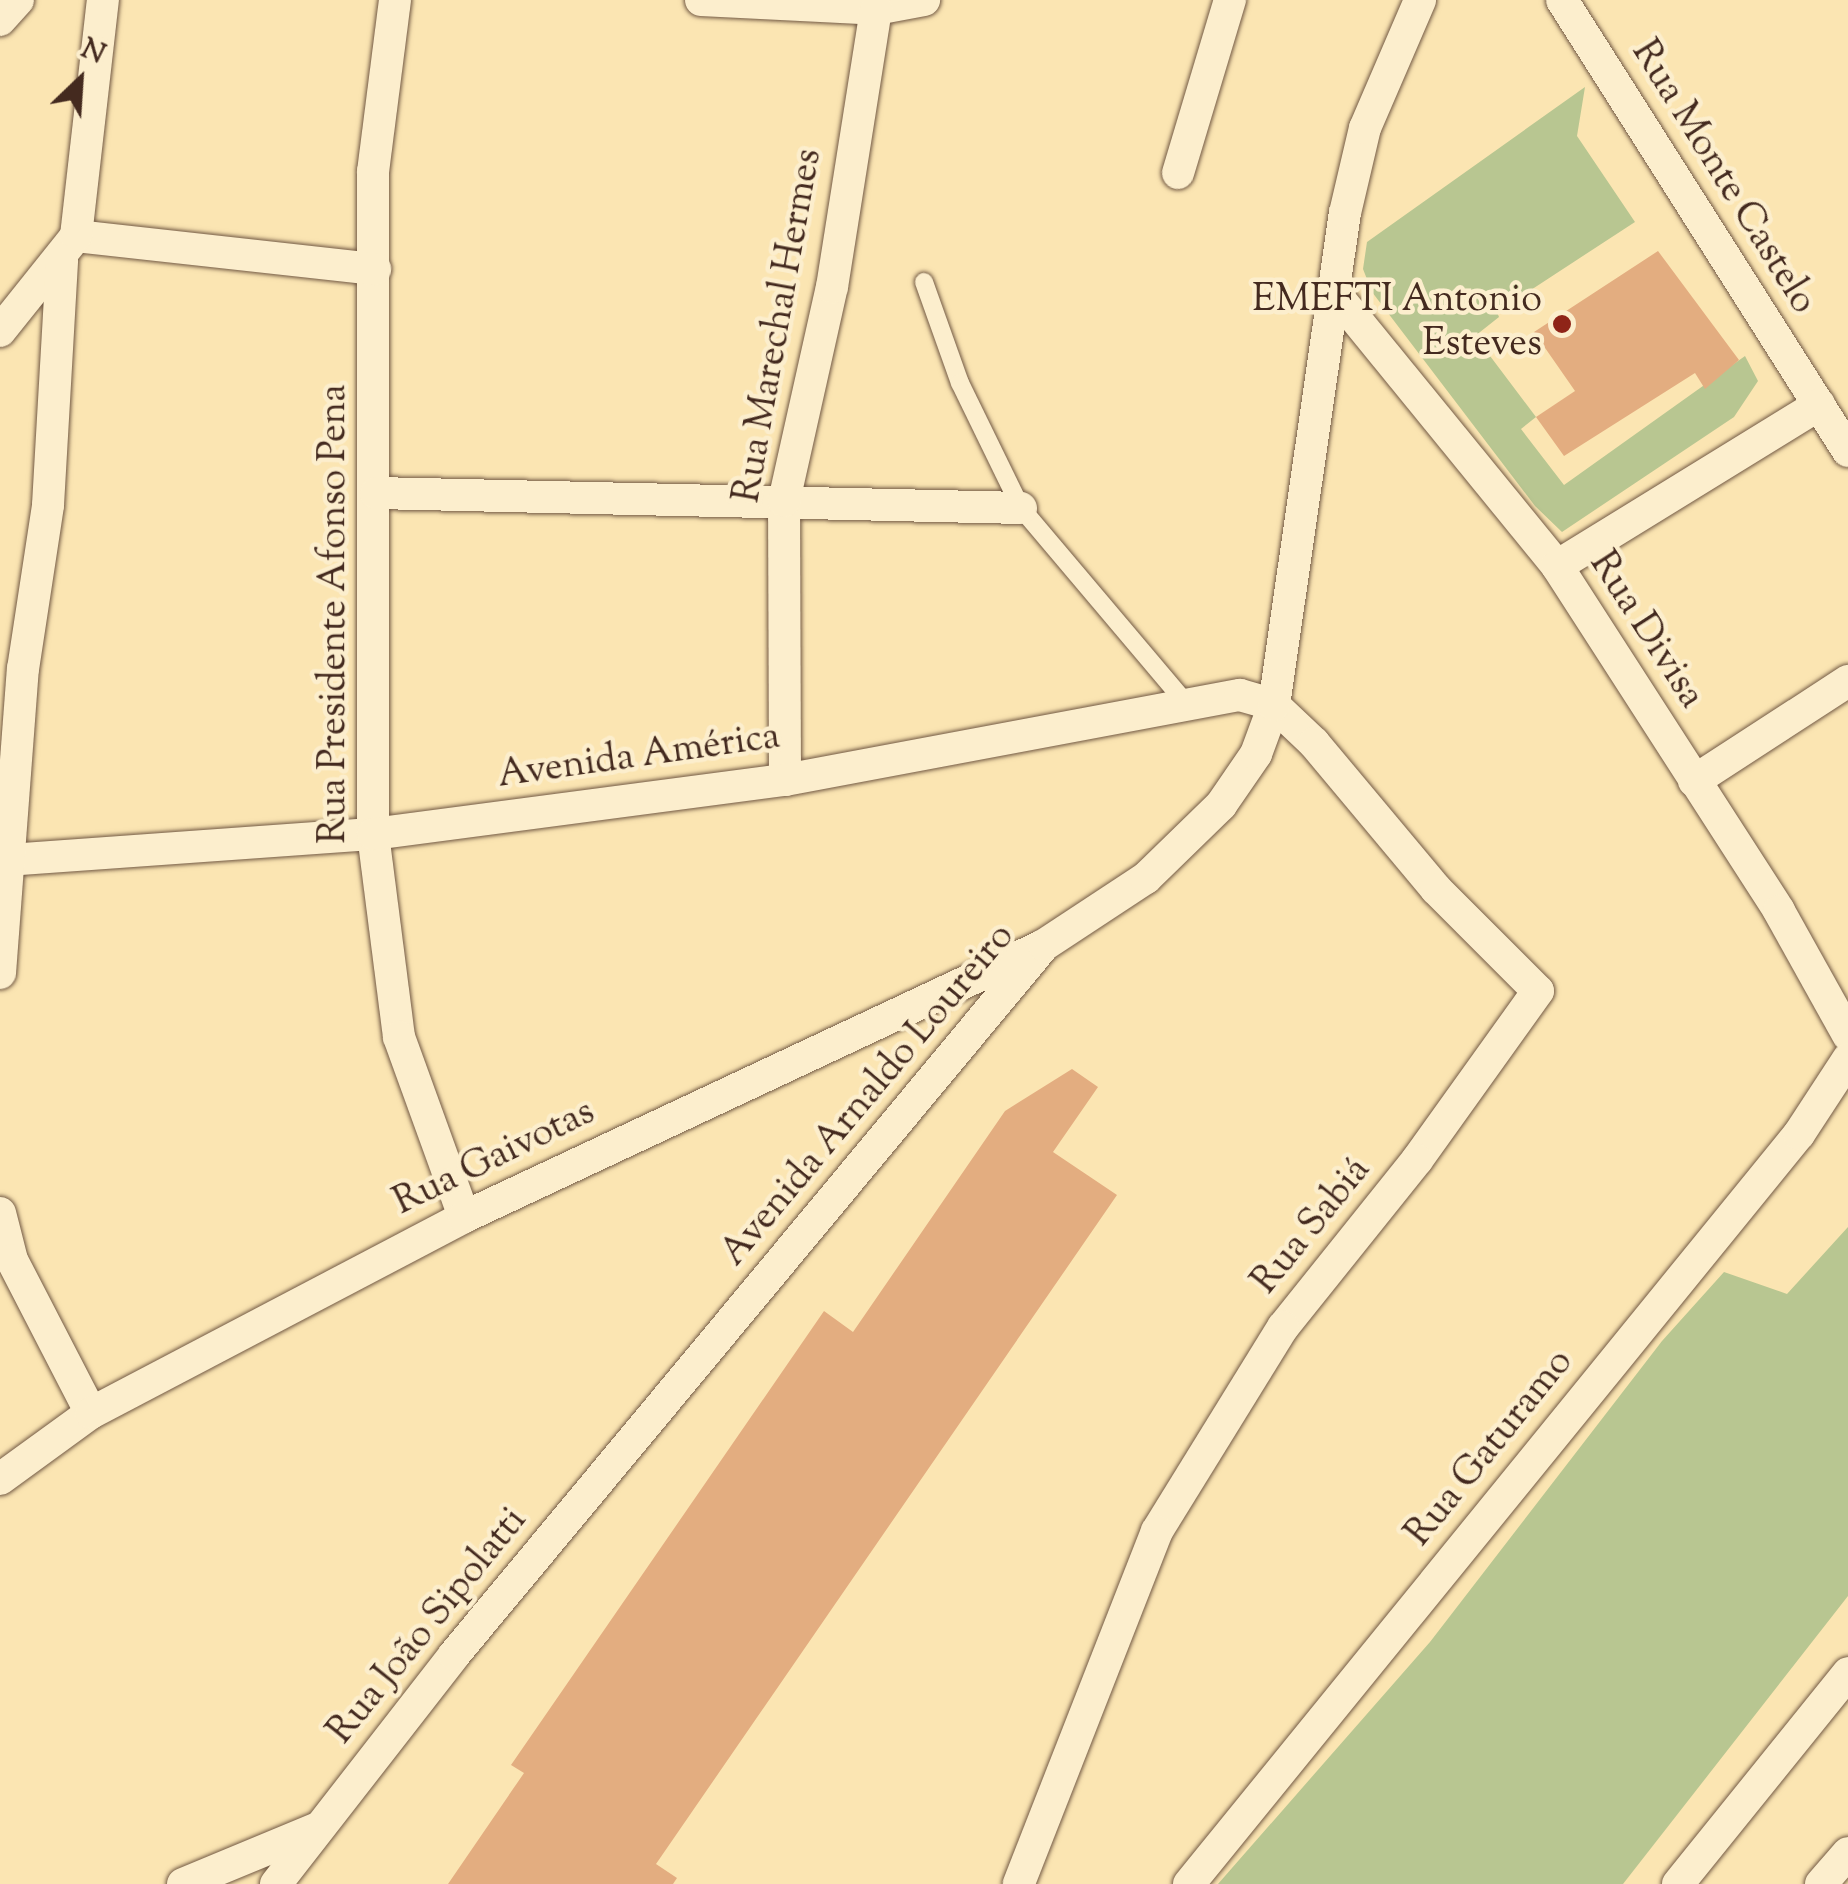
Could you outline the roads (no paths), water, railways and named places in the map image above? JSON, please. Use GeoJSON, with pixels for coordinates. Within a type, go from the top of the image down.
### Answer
{"type":"FeatureCollection","features":[{"type":"Feature","properties":{"kind":"street"},"geometry":{"type":"LineString","coordinates":[[0,20],[18,0]]}},
{"type":"Feature","properties":{"kind":"street"},"geometry":{"type":"LineString","coordinates":[[0,974],[8,860],[11,676],[48,505],[69,248],[104,0]]}},
{"type":"Feature","properties":{"kind":"street","name":"Rua Presidente Afonso Pena"},"geometry":{"type":"LineString","coordinates":[[395,0],[373,171],[374,834],[399,1038],[464,1217]]}},
{"type":"Feature","properties":{"kind":"street"},"geometry":{"type":"LineString","coordinates":[[701,0],[876,9],[924,0]]}},
{"type":"Feature","properties":{"kind":"street"},"geometry":{"type":"LineString","coordinates":[[1178,172],[1230,0]]}},
{"type":"Feature","properties":{"kind":"street","name":"Avenida Arnaldo Loureiro"},"geometry":{"type":"LineString","coordinates":[[649,1424],[1044,945],[1146,878],[1221,805],[1256,754],[1274,705],[1337,296],[1345,214],[1365,128],[1420,0]]}},
{"type":"Feature","properties":{"kind":"street","name":"Rua Monte Castelo"},"geometry":{"type":"LineString","coordinates":[[1562,0],[1848,450]]}},
{"type":"Feature","properties":{"kind":"street","name":"Rua Marechal Hermes"},"geometry":{"type":"LineString","coordinates":[[785,780],[784,501],[832,286],[876,9]]}},
{"type":"Feature","properties":{"kind":"street"},"geometry":{"type":"LineString","coordinates":[[69,248],[374,269]]}},
{"type":"Feature","properties":{"kind":"street"},"geometry":{"type":"LineString","coordinates":[[0,331],[69,248]]}},
{"type":"Feature","properties":{"kind":"street","name":"Rua Divisa"},"geometry":{"type":"LineString","coordinates":[[1337,296],[1557,566],[1779,911],[1848,1036]]}},
{"type":"Feature","properties":{"kind":"street"},"geometry":{"type":"LineString","coordinates":[[1557,566],[1819,405]]}},
{"type":"Feature","properties":{"kind":"street"},"geometry":{"type":"LineString","coordinates":[[376,493],[1021,508]]}},
{"type":"Feature","properties":{"kind":"street"},"geometry":{"type":"LineString","coordinates":[[1694,781],[1848,682]]}},
{"type":"Feature","properties":{"kind":"street","name":"Avenida América"},"geometry":{"type":"LineString","coordinates":[[8,860],[374,834],[785,780],[1184,701],[1240,695],[1274,705]]}},
{"type":"Feature","properties":{"kind":"street","name":"Rua Sabiá"},"geometry":{"type":"LineString","coordinates":[[1019,1884],[1156,1532],[1283,1327],[1418,1160],[1538,990],[1436,889],[1274,705]]}},
{"type":"Feature","properties":{"kind":"street","name":"Rua Gaivotas"},"geometry":{"type":"LineString","coordinates":[[0,1479],[90,1413],[464,1217],[972,973],[1044,945]]}},
{"type":"Feature","properties":{"kind":"street","name":"Rua Gaturamo"},"geometry":{"type":"LineString","coordinates":[[1189,1884],[1799,1134],[1848,1058]]}},
{"type":"Feature","properties":{"kind":"street"},"geometry":{"type":"LineString","coordinates":[[0,1213],[12,1260],[90,1413]]}},
{"type":"Feature","properties":{"kind":"street","name":"Rua João Sipolatti"},"geometry":{"type":"LineString","coordinates":[[276,1884],[316,1829],[649,1424]]}},
{"type":"Feature","properties":{"kind":"street"},"geometry":{"type":"LineString","coordinates":[[1678,1884],[1848,1673]]}},
{"type":"Feature","properties":{"kind":"street"},"geometry":{"type":"LineString","coordinates":[[182,1884],[316,1829]]}},
{"type":"Feature","properties":{"kind":"street"},"geometry":{"type":"LineString","coordinates":[[1821,1884],[1848,1853]]}},
{"type":"Feature","properties":{"kind":"lane"},"geometry":{"type":"LineString","coordinates":[[924,282],[960,383],[1021,508],[1184,701]]}},
{"type":"Feature","properties":{"kind":"place","name":"EMEFTI Antonio Esteves"},"geometry":{"type":"Point","coordinates":[1562,324]}}]}
